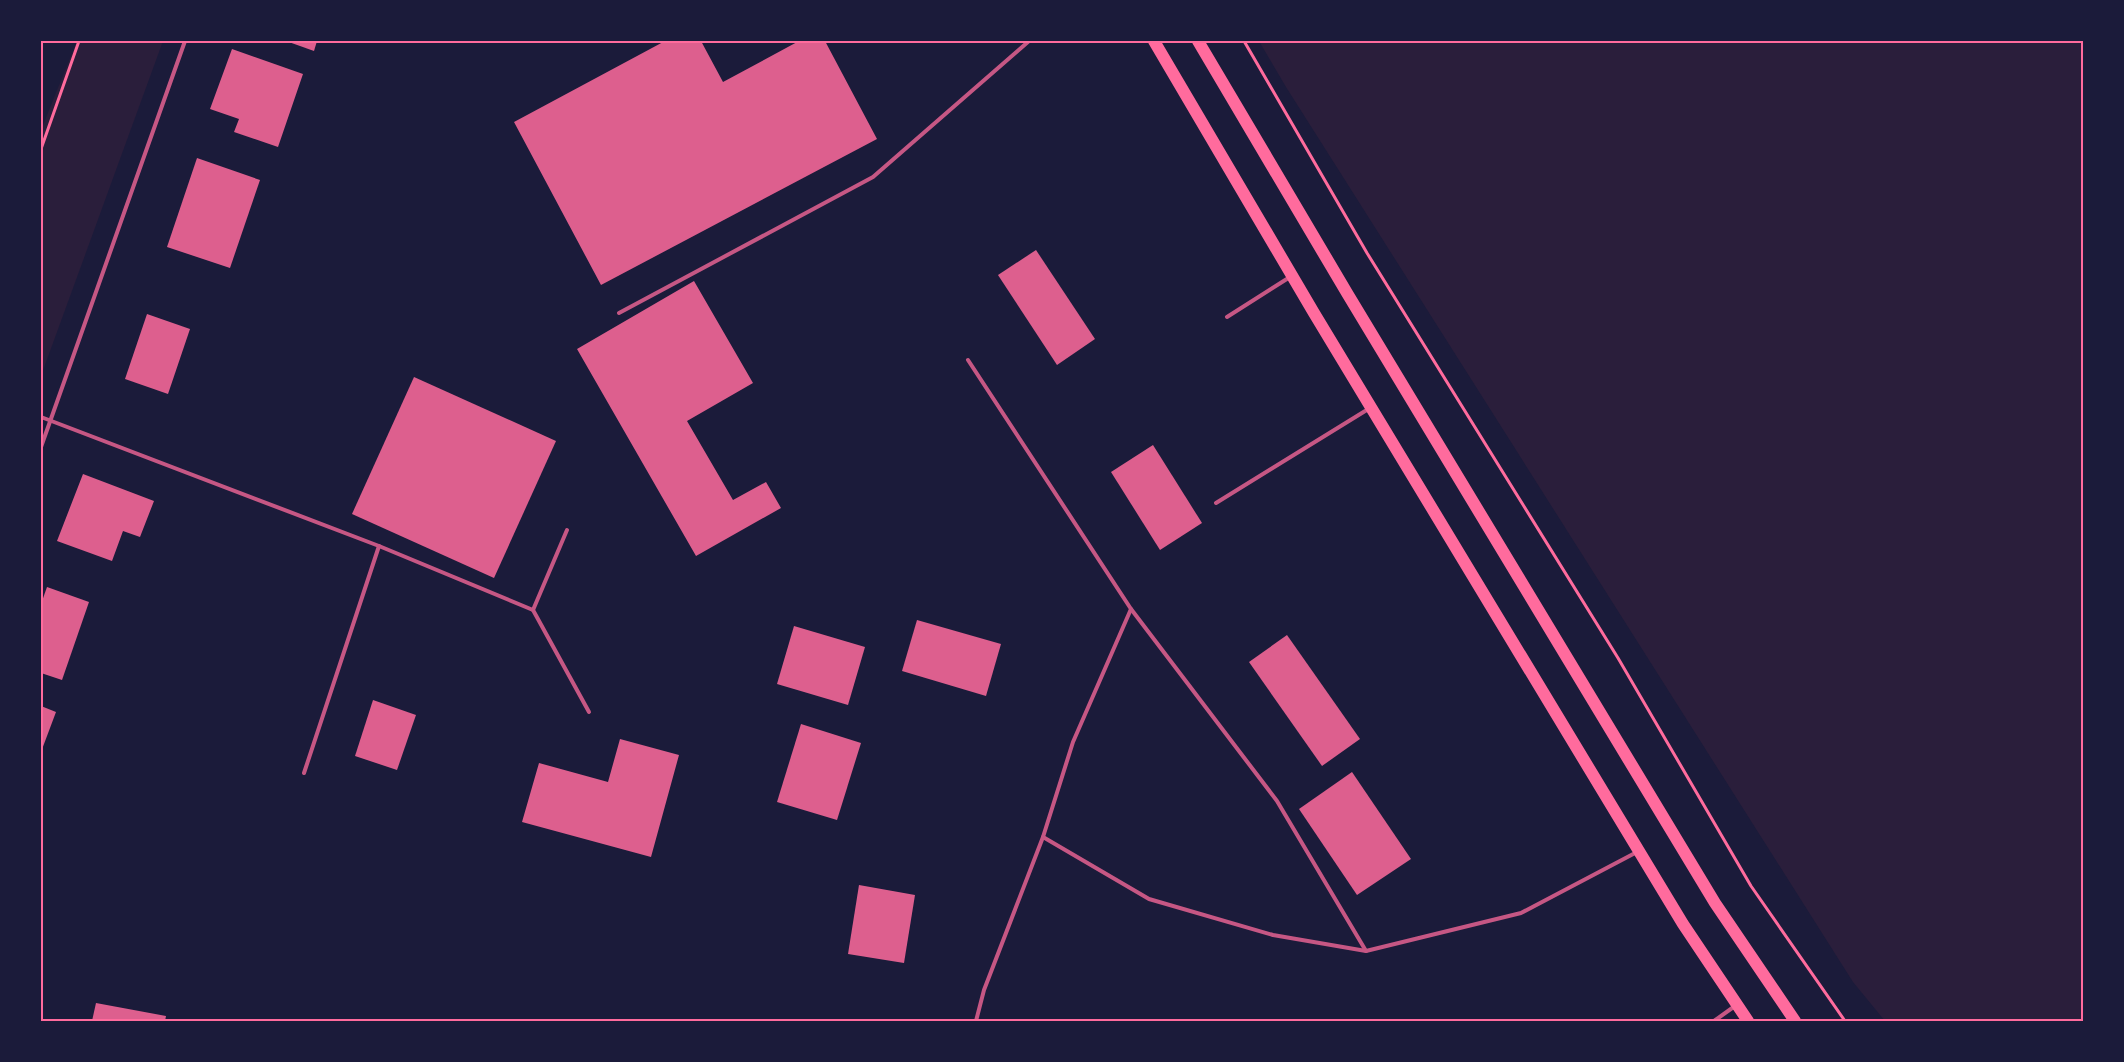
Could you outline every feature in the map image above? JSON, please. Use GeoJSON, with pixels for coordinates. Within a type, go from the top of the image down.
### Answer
{"type":"FeatureCollection","features":[{"type":"Feature","properties":{"kind":"main road"},"geometry":{"type":"LineString","coordinates":[[1154,41],[1292,276],[1683,924],[1748,1021]]}},
{"type":"Feature","properties":{"kind":"main road"},"geometry":{"type":"LineString","coordinates":[[1198,41],[1347,293],[1710,895],[1795,1021]]}},
{"type":"Feature","properties":{"kind":"lane"},"geometry":{"type":"LineString","coordinates":[[41,447],[185,41]]}},
{"type":"Feature","properties":{"kind":"lane"},"geometry":{"type":"LineString","coordinates":[[619,313],[873,177],[1029,41]]}},
{"type":"Feature","properties":{"kind":"lane"},"geometry":{"type":"LineString","coordinates":[[1227,317],[1292,276]]}},
{"type":"Feature","properties":{"kind":"lane"},"geometry":{"type":"LineString","coordinates":[[968,360],[1131,609],[1277,801],[1366,951]]}},
{"type":"Feature","properties":{"kind":"lane"},"geometry":{"type":"LineString","coordinates":[[1216,503],[1371,407]]}},
{"type":"Feature","properties":{"kind":"lane"},"geometry":{"type":"LineString","coordinates":[[41,417],[378,546],[533,610],[589,712]]}},
{"type":"Feature","properties":{"kind":"lane"},"geometry":{"type":"LineString","coordinates":[[533,610],[567,530]]}},
{"type":"Feature","properties":{"kind":"lane"},"geometry":{"type":"LineString","coordinates":[[304,774],[378,546]]}},
{"type":"Feature","properties":{"kind":"lane"},"geometry":{"type":"LineString","coordinates":[[976,1021],[984,990],[1043,837],[1073,742],[1131,609]]}},
{"type":"Feature","properties":{"kind":"lane"},"geometry":{"type":"LineString","coordinates":[[1043,837],[1148,900],[1273,935],[1366,951],[1521,913],[1609,869],[1639,851]]}},
{"type":"Feature","properties":{"kind":"lane"},"geometry":{"type":"LineString","coordinates":[[1714,1021],[1737,1005]]}},
{"type":"Feature","properties":{"kind":"path"},"geometry":{"type":"LineString","coordinates":[[41,150],[79,41]]}},
{"type":"Feature","properties":{"kind":"path"},"geometry":{"type":"LineString","coordinates":[[1244,41],[1367,253],[1618,658],[1751,886],[1845,1021]]}},
{"type":"Feature","properties":{"kind":"shaded area"},"geometry":{"type":"Polygon","coordinates":[[[77,41],[163,41],[41,376],[41,130],[77,41]]]}},
{"type":"Feature","properties":{"kind":"shaded area"},"geometry":{"type":"Polygon","coordinates":[[[1259,41],[2083,41],[2083,1021],[1885,1021],[1853,982],[1286,87],[1259,41]]]}},
{"type":"Feature","properties":{"kind":"building"},"geometry":{"type":"Polygon","coordinates":[[[286,41],[317,41],[314,51],[286,41]]]}},
{"type":"Feature","properties":{"kind":"building"},"geometry":{"type":"Polygon","coordinates":[[[665,41],[701,41],[723,82],[799,41],[825,41],[877,139],[601,285],[514,122],[665,41]]]}},
{"type":"Feature","properties":{"kind":"building"},"geometry":{"type":"Polygon","coordinates":[[[232,49],[303,74],[278,147],[234,132],[239,119],[210,109],[232,49]]]}},
{"type":"Feature","properties":{"kind":"building"},"geometry":{"type":"Polygon","coordinates":[[[197,158],[260,180],[230,268],[167,247],[197,158]]]}},
{"type":"Feature","properties":{"kind":"building"},"geometry":{"type":"Polygon","coordinates":[[[1036,250],[1095,339],[1057,365],[998,275],[1036,250]]]}},
{"type":"Feature","properties":{"kind":"building"},"geometry":{"type":"Polygon","coordinates":[[[694,281],[753,383],[687,421],[733,500],[766,482],[781,508],[696,556],[577,349],[694,281]]]}},
{"type":"Feature","properties":{"kind":"building"},"geometry":{"type":"Polygon","coordinates":[[[147,314],[190,329],[168,394],[125,379],[147,314]]]}},
{"type":"Feature","properties":{"kind":"building"},"geometry":{"type":"Polygon","coordinates":[[[414,377],[556,441],[494,578],[352,514],[414,377]]]}},
{"type":"Feature","properties":{"kind":"building"},"geometry":{"type":"Polygon","coordinates":[[[1153,445],[1202,523],[1160,550],[1111,472],[1153,445]]]}},
{"type":"Feature","properties":{"kind":"building"},"geometry":{"type":"Polygon","coordinates":[[[83,474],[154,501],[140,537],[123,531],[112,561],[57,541],[83,474]]]}},
{"type":"Feature","properties":{"kind":"building"},"geometry":{"type":"Polygon","coordinates":[[[47,587],[89,602],[62,680],[41,673],[41,604],[47,587]]]}},
{"type":"Feature","properties":{"kind":"building"},"geometry":{"type":"Polygon","coordinates":[[[917,620],[1001,644],[986,696],[902,671],[917,620]]]}},
{"type":"Feature","properties":{"kind":"building"},"geometry":{"type":"Polygon","coordinates":[[[794,626],[865,647],[848,705],[777,684],[794,626]]]}},
{"type":"Feature","properties":{"kind":"building"},"geometry":{"type":"Polygon","coordinates":[[[1287,635],[1360,739],[1322,766],[1249,662],[1287,635]]]}},
{"type":"Feature","properties":{"kind":"building"},"geometry":{"type":"Polygon","coordinates":[[[373,700],[416,715],[397,770],[355,756],[373,700]]]}},
{"type":"Feature","properties":{"kind":"building"},"geometry":{"type":"Polygon","coordinates":[[[41,706],[56,712],[41,752],[41,706]]]}},
{"type":"Feature","properties":{"kind":"building"},"geometry":{"type":"Polygon","coordinates":[[[801,724],[861,743],[837,820],[777,802],[801,724]]]}},
{"type":"Feature","properties":{"kind":"building"},"geometry":{"type":"Polygon","coordinates":[[[620,739],[679,755],[651,857],[522,822],[539,763],[608,782],[620,739]]]}},
{"type":"Feature","properties":{"kind":"building"},"geometry":{"type":"Polygon","coordinates":[[[1352,772],[1411,859],[1357,895],[1299,809],[1352,772]]]}},
{"type":"Feature","properties":{"kind":"building"},"geometry":{"type":"Polygon","coordinates":[[[859,885],[915,895],[904,963],[848,954],[859,885]]]}},
{"type":"Feature","properties":{"kind":"building"},"geometry":{"type":"Polygon","coordinates":[[[96,1003],[166,1016],[165,1021],[92,1021],[96,1003]]]}}]}
